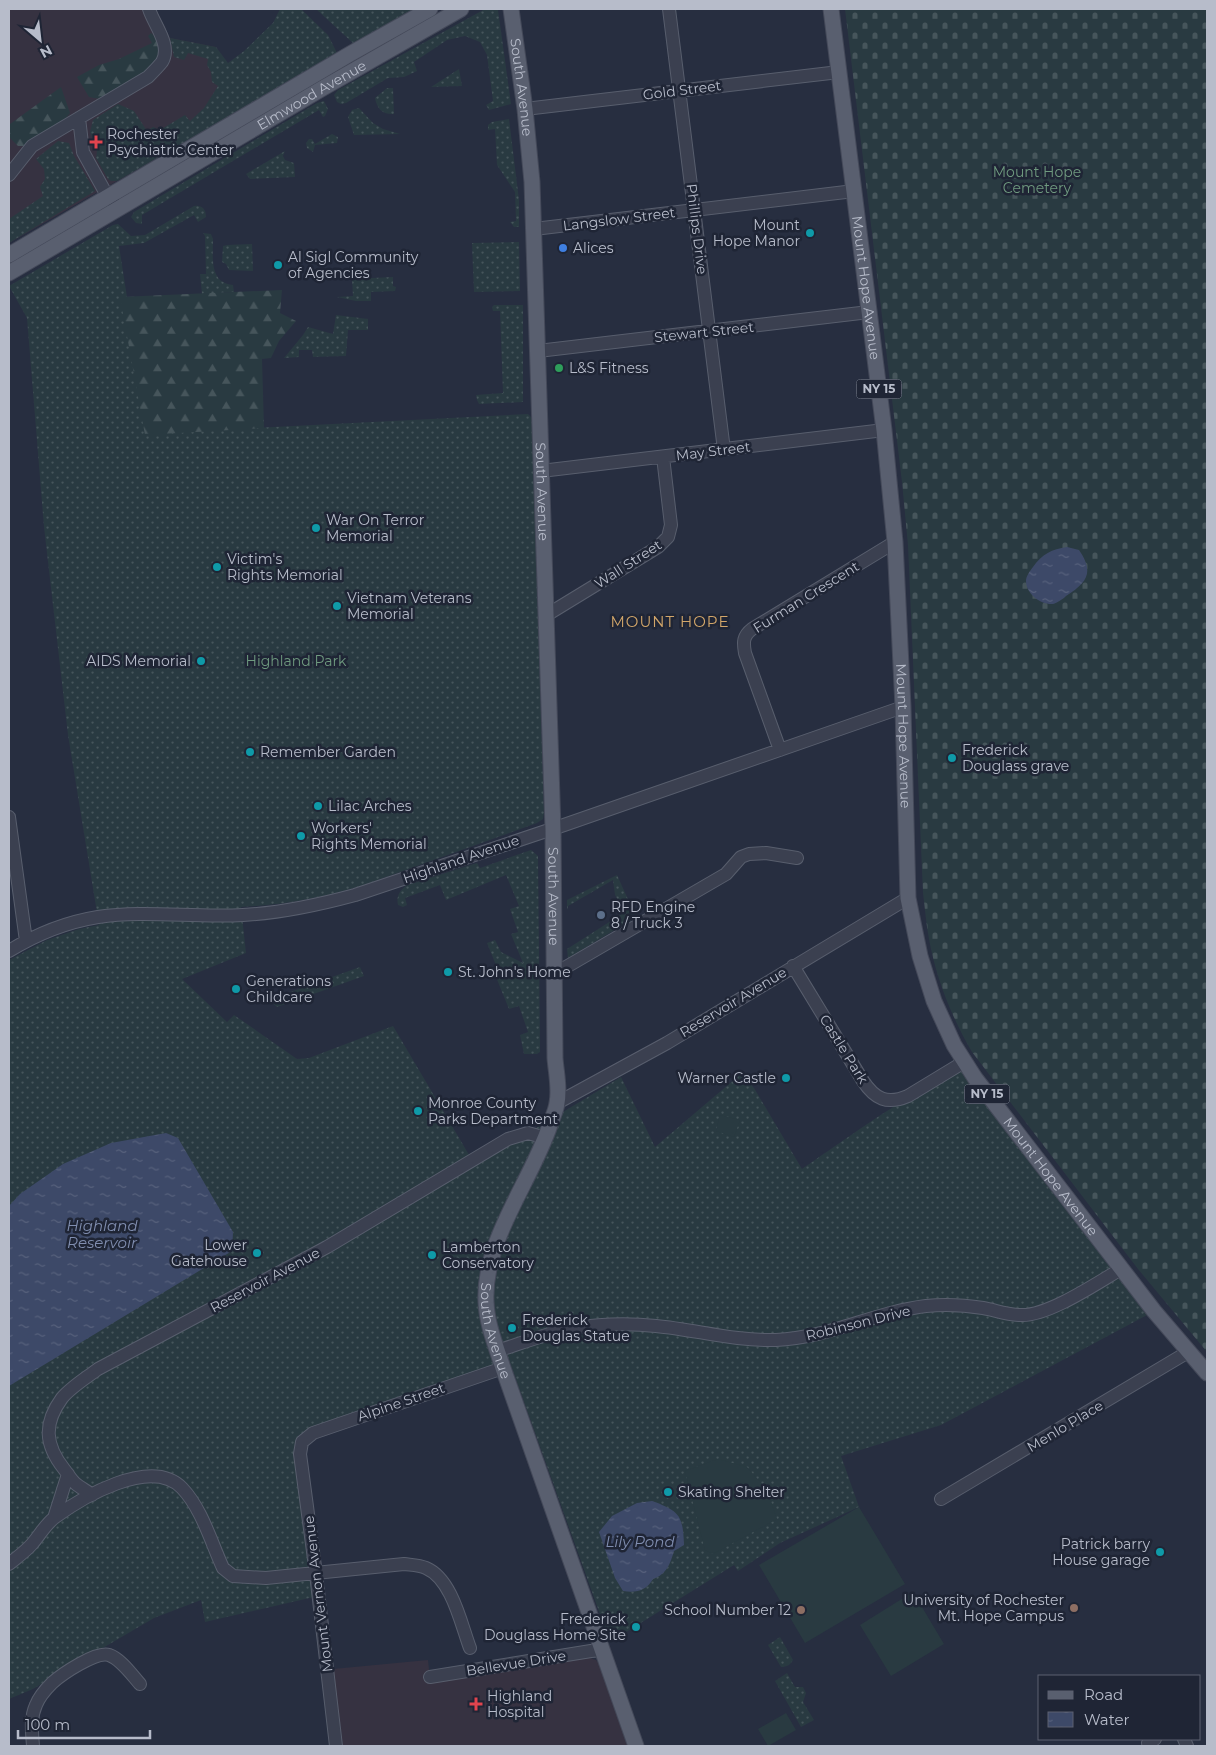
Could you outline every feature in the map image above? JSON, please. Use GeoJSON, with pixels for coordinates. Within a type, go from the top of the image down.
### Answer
{"type":"FeatureCollection","features":[{"type":"Feature","properties":{"kind":"main road","name":"Elmwood Avenue"},"geometry":{"type":"LineString","coordinates":[[9,255],[342,58],[430,9]]}},
{"type":"Feature","properties":{"kind":"main road","name":"Elmwood Avenue"},"geometry":{"type":"LineString","coordinates":[[9,273],[117,208],[461,9]]}},
{"type":"Feature","properties":{"kind":"main road","name":"South Avenue"},"geometry":{"type":"LineString","coordinates":[[511,9],[525,109],[532,182],[534,229],[553,829],[557,1103],[546,1138],[498,1239],[491,1258],[486,1301],[488,1322],[497,1351],[636,1746]]}},
{"type":"Feature","properties":{"kind":"main road","name":"Mount Hope Avenue"},"geometry":{"type":"LineString","coordinates":[[831,9],[884,430],[895,542],[904,707],[908,898],[920,956],[934,1001],[964,1062],[1121,1269],[1207,1373]]}},
{"type":"Feature","properties":{"kind":"street"},"geometry":{"type":"LineString","coordinates":[[9,175],[32,146],[148,77],[163,60],[164,39],[155,26],[149,9]]}},
{"type":"Feature","properties":{"kind":"street","name":"Phillips Drive"},"geometry":{"type":"LineString","coordinates":[[669,9],[724,450]]}},
{"type":"Feature","properties":{"kind":"street","name":"Gold Street"},"geometry":{"type":"LineString","coordinates":[[525,109],[839,72]]}},
{"type":"Feature","properties":{"kind":"street"},"geometry":{"type":"LineString","coordinates":[[79,118],[82,152],[117,208]]}},
{"type":"Feature","properties":{"kind":"street","name":"Langslow Street"},"geometry":{"type":"LineString","coordinates":[[534,229],[854,191]]}},
{"type":"Feature","properties":{"kind":"street","name":"Stewart Street"},"geometry":{"type":"LineString","coordinates":[[538,351],[869,312]]}},
{"type":"Feature","properties":{"kind":"street","name":"May Street"},"geometry":{"type":"LineString","coordinates":[[541,471],[884,430]]}},
{"type":"Feature","properties":{"kind":"street","name":"Wall Street"},"geometry":{"type":"LineString","coordinates":[[545,616],[668,538],[671,525],[663,457]]}},
{"type":"Feature","properties":{"kind":"street","name":"Furman Crescent"},"geometry":{"type":"LineString","coordinates":[[780,750],[745,653],[744,638],[752,629],[895,542]]}},
{"type":"Feature","properties":{"kind":"street","name":"Highland Avenue"},"geometry":{"type":"LineString","coordinates":[[9,951],[26,941],[61,927],[97,917],[127,915],[242,915],[298,909],[356,895],[904,707]]}},
{"type":"Feature","properties":{"kind":"street"},"geometry":{"type":"LineString","coordinates":[[9,817],[26,941]]}},
{"type":"Feature","properties":{"kind":"street"},"geometry":{"type":"LineString","coordinates":[[554,974],[726,874],[741,857],[757,852],[797,858]]}},
{"type":"Feature","properties":{"kind":"street","name":"Reservoir Avenue"},"geometry":{"type":"LineString","coordinates":[[557,1103],[667,1043],[908,898]]}},
{"type":"Feature","properties":{"kind":"street","name":"Castle Park"},"geometry":{"type":"LineString","coordinates":[[793,966],[863,1081],[875,1095],[891,1101],[899,1100],[964,1062]]}},
{"type":"Feature","properties":{"kind":"street","name":"Reservoir Avenue"},"geometry":{"type":"LineString","coordinates":[[92,1495],[74,1483],[55,1457],[50,1443],[48,1428],[50,1419],[63,1397],[98,1369],[327,1246],[508,1139],[528,1133],[546,1138]]}},
{"type":"Feature","properties":{"kind":"street","name":"Robinson Drive"},"geometry":{"type":"LineString","coordinates":[[497,1351],[572,1329],[606,1325],[656,1326],[718,1336],[776,1340],[830,1332],[894,1312],[925,1306],[969,1306],[1029,1315],[1050,1309],[1121,1269]]}},
{"type":"Feature","properties":{"kind":"street","name":"Menlo Place"},"geometry":{"type":"LineString","coordinates":[[941,1499],[1188,1352]]}},
{"type":"Feature","properties":{"kind":"street","name":"Alpine Street"},"geometry":{"type":"LineString","coordinates":[[302,1442],[313,1433],[503,1368]]}},
{"type":"Feature","properties":{"kind":"street","name":"Mount Vernon Avenue"},"geometry":{"type":"LineString","coordinates":[[302,1442],[300,1454],[336,1746]]}},
{"type":"Feature","properties":{"kind":"street"},"geometry":{"type":"LineString","coordinates":[[9,1564],[30,1546],[54,1518],[68,1474]]}},
{"type":"Feature","properties":{"kind":"street","name":"Bellevue Drive"},"geometry":{"type":"LineString","coordinates":[[54,1518],[92,1495],[136,1477],[156,1476],[180,1486],[191,1500],[223,1568],[233,1576],[266,1578],[404,1564],[428,1568],[446,1585],[470,1648]]}},
{"type":"Feature","properties":{"kind":"street","name":"Bellevue Drive"},"geometry":{"type":"LineString","coordinates":[[430,1677],[603,1650]]}},
{"type":"Feature","properties":{"kind":"street"},"geometry":{"type":"LineString","coordinates":[[33,1746],[31,1728],[37,1702],[52,1683],[75,1667],[106,1654],[115,1658],[140,1684]]}},
{"type":"Feature","properties":{"kind":"shaded area","name":"Rochester Psychiatric Center"},"geometry":{"type":"Polygon","coordinates":[[[9,9],[156,9],[170,38],[216,47],[251,104],[9,243],[9,9]]]}},
{"type":"Feature","properties":{"kind":"shaded area","name":"Highland Hospital"},"geometry":{"type":"Polygon","coordinates":[[[590,1658],[596,1660],[599,1664],[628,1746],[343,1746],[333,1669],[428,1660],[430,1679],[545,1662],[590,1658]]]}},
{"type":"Feature","properties":{"kind":"green space"},"geometry":{"type":"Polygon","coordinates":[[[280,9],[301,9],[328,35],[338,55],[117,181],[108,179],[96,158],[96,147],[90,132],[93,120],[118,104],[134,111],[147,131],[153,127],[160,130],[185,115],[190,121],[204,108],[218,86],[212,82],[211,72],[207,65],[208,59],[188,53],[184,60],[174,57],[170,38],[216,47],[228,63],[244,51],[273,23],[280,9]]]}},
{"type":"Feature","properties":{"kind":"green space"},"geometry":{"type":"Polygon","coordinates":[[[316,9],[419,9],[354,44],[316,9]]]}},
{"type":"Feature","properties":{"kind":"green space"},"geometry":{"type":"Polygon","coordinates":[[[485,9],[498,10],[511,104],[489,110],[486,105],[493,101],[487,55],[480,42],[465,36],[447,40],[414,62],[417,71],[404,77],[388,78],[346,103],[341,104],[337,102],[334,95],[338,90],[485,9]]]}},
{"type":"Feature","properties":{"kind":"green space","name":"Mount Hope Cemetery"},"geometry":{"type":"Polygon","coordinates":[[[845,9],[1207,9],[1207,1352],[1138,1269],[972,1052],[951,1012],[932,954],[923,893],[908,545],[845,9]]]}},
{"type":"Feature","properties":{"kind":"green space"},"geometry":{"type":"Polygon","coordinates":[[[151,33],[156,37],[160,54],[150,70],[100,99],[89,97],[77,77],[99,65],[119,59],[152,43],[148,36],[151,33]]]}},
{"type":"Feature","properties":{"kind":"green space"},"geometry":{"type":"Polygon","coordinates":[[[459,69],[462,86],[431,87],[459,69]]]}},
{"type":"Feature","properties":{"kind":"green space"},"geometry":{"type":"Polygon","coordinates":[[[61,87],[70,113],[63,122],[25,146],[18,146],[9,137],[9,123],[61,87]]]}},
{"type":"Feature","properties":{"kind":"green space"},"geometry":{"type":"Polygon","coordinates":[[[387,88],[393,88],[394,114],[384,112],[376,102],[375,98],[387,88]]]}},
{"type":"Feature","properties":{"kind":"green space"},"geometry":{"type":"Polygon","coordinates":[[[324,101],[328,109],[325,116],[323,117],[319,110],[142,215],[142,224],[136,223],[131,217],[134,212],[317,103],[324,101]]]}},
{"type":"Feature","properties":{"kind":"green space"},"geometry":{"type":"Polygon","coordinates":[[[359,108],[373,123],[383,129],[400,134],[354,135],[348,117],[352,110],[359,108]]]}},
{"type":"Feature","properties":{"kind":"green space"},"geometry":{"type":"Polygon","coordinates":[[[509,119],[519,200],[519,227],[514,227],[510,222],[516,221],[515,192],[497,165],[495,129],[488,130],[488,125],[492,122],[509,119]]]}},
{"type":"Feature","properties":{"kind":"green space"},"geometry":{"type":"Polygon","coordinates":[[[332,134],[338,137],[337,143],[315,145],[313,152],[307,148],[306,143],[309,139],[312,139],[315,144],[332,134]]]}},
{"type":"Feature","properties":{"kind":"green space"},"geometry":{"type":"Polygon","coordinates":[[[58,141],[69,143],[74,156],[95,191],[9,243],[9,219],[43,196],[40,187],[45,179],[44,169],[36,159],[58,141]]]}},
{"type":"Feature","properties":{"kind":"green space"},"geometry":{"type":"Polygon","coordinates":[[[285,151],[283,156],[285,160],[294,163],[295,177],[250,179],[246,174],[285,151]]]}},
{"type":"Feature","properties":{"kind":"green space","name":"Highland Park"},"geometry":{"type":"Polygon","coordinates":[[[194,206],[203,208],[206,217],[198,222],[194,215],[144,243],[119,246],[127,297],[121,297],[216,430],[528,414],[532,418],[544,813],[543,819],[537,823],[361,886],[302,900],[272,905],[241,907],[246,953],[182,979],[227,1022],[234,1015],[297,1059],[309,1058],[393,1026],[475,1165],[621,1077],[655,1147],[742,1073],[754,1088],[802,1169],[909,1097],[950,1074],[962,1071],[1149,1314],[941,1425],[841,1456],[859,1507],[780,1543],[738,1571],[734,1565],[610,1642],[509,1360],[429,1387],[301,1436],[314,1597],[205,1622],[201,1600],[154,1618],[33,1689],[9,1699],[9,960],[47,940],[79,929],[99,925],[68,735],[44,527],[27,318],[9,286],[113,225],[118,224],[131,236],[145,235],[194,206]]]}},
{"type":"Feature","properties":{"kind":"green space"},"geometry":{"type":"Polygon","coordinates":[[[203,233],[211,234],[213,239],[213,261],[216,274],[220,280],[233,285],[234,292],[202,294],[200,274],[206,274],[205,236],[203,233]]]}},
{"type":"Feature","properties":{"kind":"green space"},"geometry":{"type":"Polygon","coordinates":[[[519,242],[520,291],[474,292],[472,243],[519,242]]]}},
{"type":"Feature","properties":{"kind":"green space"},"geometry":{"type":"Polygon","coordinates":[[[252,244],[253,271],[229,270],[226,264],[222,262],[223,246],[252,244]]]}},
{"type":"Feature","properties":{"kind":"green space"},"geometry":{"type":"Polygon","coordinates":[[[393,277],[393,286],[396,287],[395,291],[371,292],[371,301],[356,301],[337,297],[353,296],[352,279],[393,277]]]}},
{"type":"Feature","properties":{"kind":"green space"},"geometry":{"type":"Polygon","coordinates":[[[282,290],[280,313],[296,321],[279,341],[271,358],[262,359],[264,428],[145,435],[120,297],[282,290]]]}},
{"type":"Feature","properties":{"kind":"green space"},"geometry":{"type":"Polygon","coordinates":[[[494,305],[523,305],[523,402],[479,404],[477,400],[476,395],[503,393],[500,311],[493,311],[492,307],[494,305]]]}},
{"type":"Feature","properties":{"kind":"green space"},"geometry":{"type":"Polygon","coordinates":[[[336,315],[368,319],[368,330],[348,330],[346,356],[313,357],[312,350],[299,350],[299,357],[284,358],[308,327],[333,334],[336,315]]]}},
{"type":"Feature","properties":{"kind":"green space"},"geometry":{"type":"Polygon","coordinates":[[[531,850],[538,856],[540,1052],[537,1054],[524,1054],[520,1035],[528,1032],[519,1006],[509,1009],[496,977],[500,975],[487,943],[495,940],[501,952],[523,963],[511,934],[518,932],[510,909],[519,906],[506,875],[446,900],[440,885],[405,898],[407,905],[403,907],[398,905],[398,896],[407,885],[477,863],[480,868],[531,850]]]}},
{"type":"Feature","properties":{"kind":"green space"},"geometry":{"type":"Polygon","coordinates":[[[617,875],[636,917],[568,958],[567,949],[625,912],[615,895],[613,880],[568,906],[567,910],[567,900],[617,875]]]}},
{"type":"Feature","properties":{"kind":"green space"},"geometry":{"type":"Polygon","coordinates":[[[360,967],[364,976],[277,1007],[265,997],[269,990],[279,996],[360,967]]]}},
{"type":"Feature","properties":{"kind":"green space"},"geometry":{"type":"Polygon","coordinates":[[[720,1115],[740,1120],[734,1137],[716,1131],[720,1115]]]}},
{"type":"Feature","properties":{"kind":"green space"},"geometry":{"type":"Polygon","coordinates":[[[718,1459],[747,1467],[767,1490],[777,1519],[713,1554],[705,1550],[685,1471],[718,1459]]]}},
{"type":"Feature","properties":{"kind":"green space"},"geometry":{"type":"Polygon","coordinates":[[[859,1507],[905,1584],[805,1643],[759,1565],[859,1507]]]}},
{"type":"Feature","properties":{"kind":"green space"},"geometry":{"type":"Polygon","coordinates":[[[913,1592],[944,1644],[891,1676],[860,1625],[913,1592]]]}},
{"type":"Feature","properties":{"kind":"green space"},"geometry":{"type":"Polygon","coordinates":[[[780,1637],[793,1660],[783,1667],[781,1667],[768,1645],[780,1637]]]}},
{"type":"Feature","properties":{"kind":"green space"},"geometry":{"type":"Polygon","coordinates":[[[787,1673],[795,1687],[803,1687],[806,1693],[803,1702],[814,1720],[801,1727],[775,1681],[787,1673]]]}},
{"type":"Feature","properties":{"kind":"green space"},"geometry":{"type":"Polygon","coordinates":[[[786,1713],[796,1730],[768,1746],[758,1729],[786,1713]]]}},
{"type":"Feature","properties":{"kind":"water"},"geometry":{"type":"Polygon","coordinates":[[[1067,547],[1079,550],[1084,558],[1087,571],[1084,581],[1056,603],[1048,604],[1039,601],[1031,594],[1027,586],[1027,575],[1036,562],[1044,555],[1067,547]]]}},
{"type":"Feature","properties":{"kind":"water","name":"Highland Reservoir"},"geometry":{"type":"Polygon","coordinates":[[[166,1133],[178,1138],[233,1232],[232,1251],[9,1386],[9,1206],[20,1194],[63,1164],[111,1143],[166,1133]]]}},
{"type":"Feature","properties":{"kind":"water","name":"Lily Pond"},"geometry":{"type":"Polygon","coordinates":[[[652,1501],[669,1508],[678,1516],[683,1527],[684,1545],[674,1551],[665,1571],[653,1579],[644,1589],[632,1592],[623,1591],[615,1578],[599,1532],[612,1516],[637,1503],[652,1501]]]}},
{"type":"Feature","properties":{"kind":"place","name":"Rochester Psychiatric Center"},"geometry":{"type":"Point","coordinates":[96,142]}},
{"type":"Feature","properties":{"kind":"place","name":"Mount Hope Manor"},"geometry":{"type":"Point","coordinates":[810,233]}},
{"type":"Feature","properties":{"kind":"place","name":"Alices"},"geometry":{"type":"Point","coordinates":[563,248]}},
{"type":"Feature","properties":{"kind":"place","name":"Al Sigl Community of Agencies"},"geometry":{"type":"Point","coordinates":[278,265]}},
{"type":"Feature","properties":{"kind":"place","name":"L&S Fitness"},"geometry":{"type":"Point","coordinates":[559,368]}},
{"type":"Feature","properties":{"kind":"place","name":"War On Terror Memorial"},"geometry":{"type":"Point","coordinates":[316,528]}},
{"type":"Feature","properties":{"kind":"place","name":"Victim's Rights Memorial"},"geometry":{"type":"Point","coordinates":[217,567]}},
{"type":"Feature","properties":{"kind":"place","name":"Vietnam Veterans Memorial"},"geometry":{"type":"Point","coordinates":[337,606]}},
{"type":"Feature","properties":{"kind":"place","name":"AIDS Memorial"},"geometry":{"type":"Point","coordinates":[201,661]}},
{"type":"Feature","properties":{"kind":"place","name":"Remember Garden"},"geometry":{"type":"Point","coordinates":[250,752]}},
{"type":"Feature","properties":{"kind":"place","name":"Frederick Douglass grave"},"geometry":{"type":"Point","coordinates":[952,758]}},
{"type":"Feature","properties":{"kind":"place","name":"Lilac Arches"},"geometry":{"type":"Point","coordinates":[318,806]}},
{"type":"Feature","properties":{"kind":"place","name":"Workers' Rights Memorial"},"geometry":{"type":"Point","coordinates":[301,836]}},
{"type":"Feature","properties":{"kind":"place","name":"RFD Engine 8 / Truck 3"},"geometry":{"type":"Point","coordinates":[601,915]}},
{"type":"Feature","properties":{"kind":"place","name":"St. John's Home"},"geometry":{"type":"Point","coordinates":[448,972]}},
{"type":"Feature","properties":{"kind":"place","name":"Generations Childcare"},"geometry":{"type":"Point","coordinates":[236,989]}},
{"type":"Feature","properties":{"kind":"place","name":"Warner Castle"},"geometry":{"type":"Point","coordinates":[786,1078]}},
{"type":"Feature","properties":{"kind":"place","name":"Monroe County Parks Department"},"geometry":{"type":"Point","coordinates":[418,1111]}},
{"type":"Feature","properties":{"kind":"place","name":"Lower Gatehouse"},"geometry":{"type":"Point","coordinates":[257,1253]}},
{"type":"Feature","properties":{"kind":"place","name":"Lamberton Conservatory"},"geometry":{"type":"Point","coordinates":[432,1255]}},
{"type":"Feature","properties":{"kind":"place","name":"Frederick Douglas Statue"},"geometry":{"type":"Point","coordinates":[512,1328]}},
{"type":"Feature","properties":{"kind":"place","name":"Skating Shelter"},"geometry":{"type":"Point","coordinates":[668,1492]}},
{"type":"Feature","properties":{"kind":"place","name":"Patrick barry House garage"},"geometry":{"type":"Point","coordinates":[1160,1552]}},
{"type":"Feature","properties":{"kind":"place","name":"University of Rochester Mt. Hope Campus"},"geometry":{"type":"Point","coordinates":[1074,1608]}},
{"type":"Feature","properties":{"kind":"place","name":"School Number 12"},"geometry":{"type":"Point","coordinates":[801,1610]}},
{"type":"Feature","properties":{"kind":"place","name":"Frederick Douglass Home Site"},"geometry":{"type":"Point","coordinates":[636,1627]}},
{"type":"Feature","properties":{"kind":"place","name":"Highland Hospital"},"geometry":{"type":"Point","coordinates":[476,1704]}},
{"type":"Feature","properties":{"kind":"district","name":"MOUNT HOPE"},"geometry":{"type":"Point","coordinates":[670,622]}}]}
